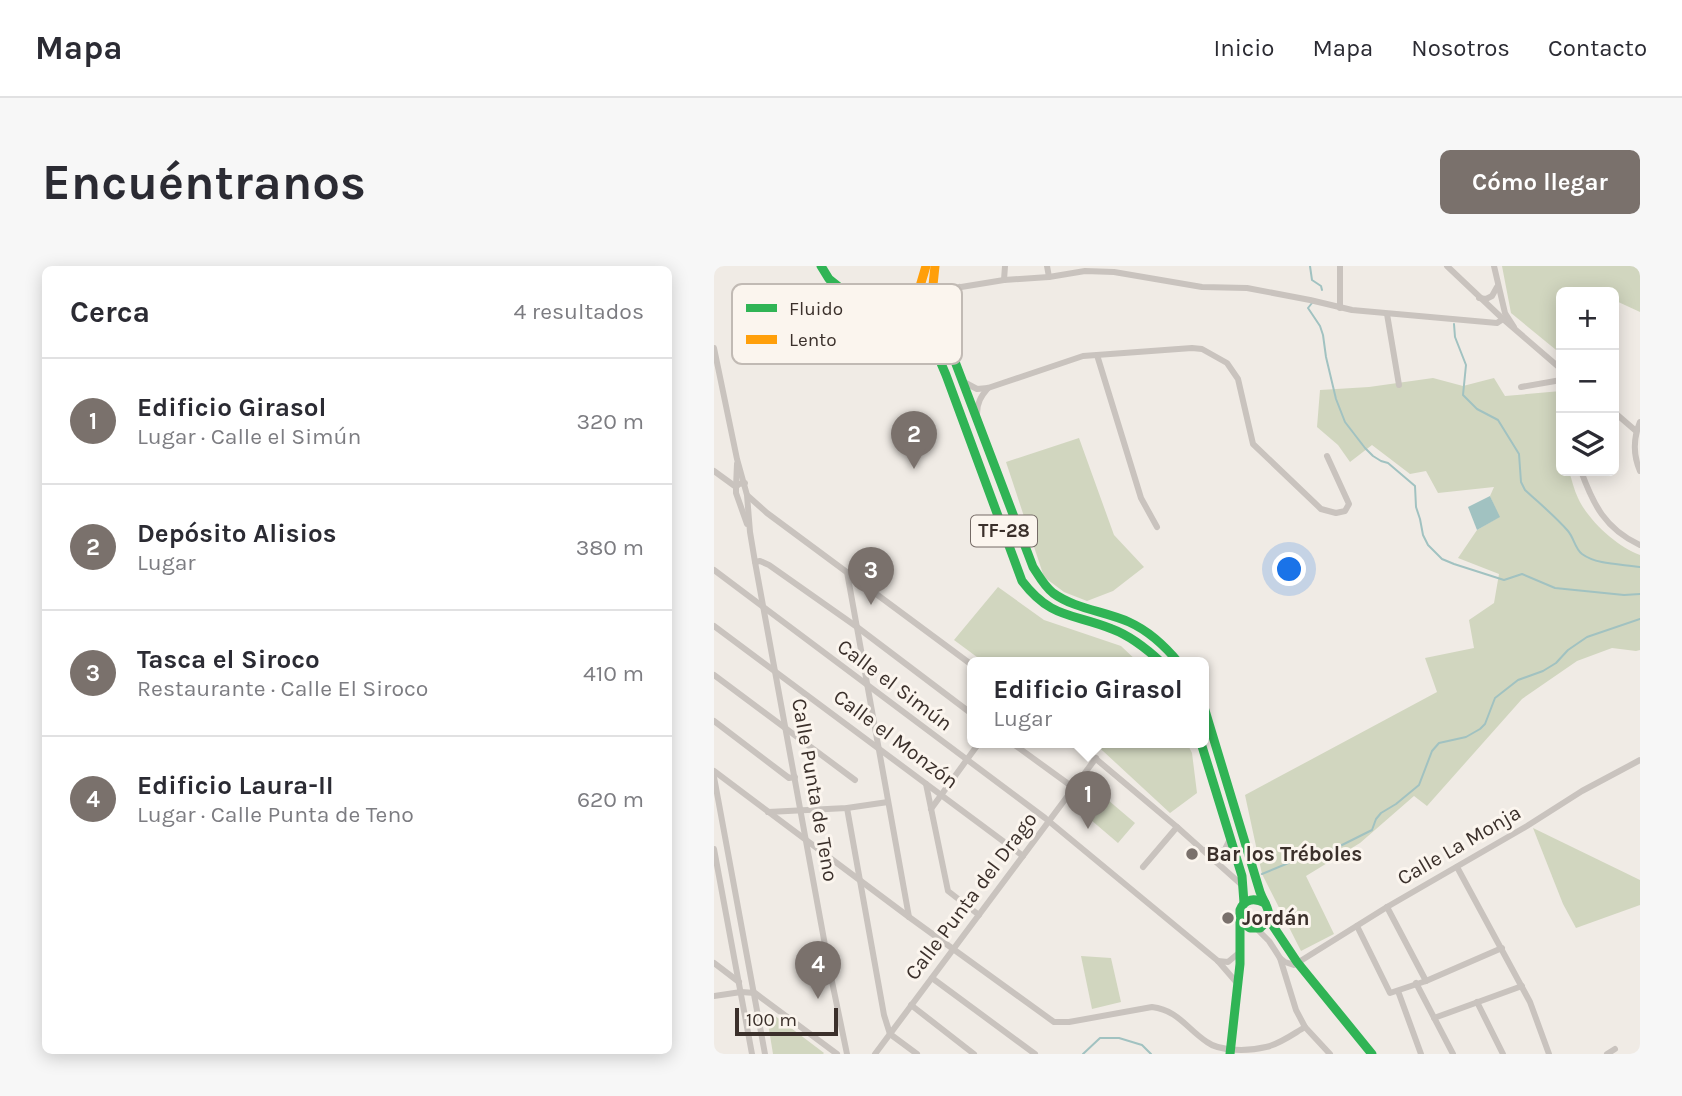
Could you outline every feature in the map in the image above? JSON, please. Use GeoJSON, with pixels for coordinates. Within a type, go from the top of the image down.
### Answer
{"type":"FeatureCollection","features":[{"type":"Feature","properties":{"kind":"main road"},"geometry":{"type":"LineString","coordinates":[[821,266],[835,284]]}},
{"type":"Feature","properties":{"kind":"main road"},"geometry":{"type":"LineString","coordinates":[[922,284],[926,266]]}},
{"type":"Feature","properties":{"kind":"main road"},"geometry":{"type":"LineString","coordinates":[[933,284],[936,266]]}},
{"type":"Feature","properties":{"kind":"main road","name":"TF-28"},"geometry":{"type":"LineString","coordinates":[[941,364],[1023,581],[1030,592],[1041,603],[1058,613],[1111,629],[1133,639],[1156,657]]}},
{"type":"Feature","properties":{"kind":"main road","name":"TF-28"},"geometry":{"type":"LineString","coordinates":[[957,364],[1033,567],[1042,582],[1051,592],[1069,603],[1105,612],[1130,622],[1151,635],[1174,657]]}},
{"type":"Feature","properties":{"kind":"main road"},"geometry":{"type":"LineString","coordinates":[[1209,726],[1269,911],[1269,920],[1297,962],[1372,1054]]}},
{"type":"Feature","properties":{"kind":"main road"},"geometry":{"type":"LineString","coordinates":[[1203,748],[1244,887],[1244,903],[1240,910],[1241,951],[1230,1052]]}},
{"type":"Feature","properties":{"kind":"main road"},"geometry":{"type":"LineString","coordinates":[[1244,903],[1257,899],[1265,903]]}},
{"type":"Feature","properties":{"kind":"main road"},"geometry":{"type":"LineString","coordinates":[[1241,922],[1250,929],[1257,929],[1269,920]]}},
{"type":"Feature","properties":{"kind":"street"},"geometry":{"type":"LineString","coordinates":[[1004,280],[1005,266]]}},
{"type":"Feature","properties":{"kind":"street"},"geometry":{"type":"LineString","coordinates":[[1048,266],[1049,277]]}},
{"type":"Feature","properties":{"kind":"street"},"geometry":{"type":"LineString","coordinates":[[1340,266],[1340,308]]}},
{"type":"Feature","properties":{"kind":"street"},"geometry":{"type":"LineString","coordinates":[[1447,266],[1479,298],[1556,365]]}},
{"type":"Feature","properties":{"kind":"street"},"geometry":{"type":"LineString","coordinates":[[962,287],[1085,271],[1114,272],[1202,287],[1247,288],[1352,310],[1497,323],[1500,317],[1494,266]]}},
{"type":"Feature","properties":{"kind":"street"},"geometry":{"type":"LineString","coordinates":[[1479,298],[1492,296],[1497,285]]}},
{"type":"Feature","properties":{"kind":"street"},"geometry":{"type":"LineString","coordinates":[[1497,285],[1505,313],[1518,332]]}},
{"type":"Feature","properties":{"kind":"street"},"geometry":{"type":"LineString","coordinates":[[1387,314],[1399,385]]}},
{"type":"Feature","properties":{"kind":"street","name":"Calle Punta de Teno"},"geometry":{"type":"LineString","coordinates":[[714,348],[737,459],[745,484],[755,562],[847,1054]]}},
{"type":"Feature","properties":{"kind":"street"},"geometry":{"type":"LineString","coordinates":[[964,382],[977,389],[988,388],[1083,356],[1202,349],[1227,363],[1238,379],[1253,444],[1321,509],[1336,513],[1345,510],[1349,504],[1327,456]]}},
{"type":"Feature","properties":{"kind":"street"},"geometry":{"type":"LineString","coordinates":[[1097,355],[1141,498],[1157,527]]}},
{"type":"Feature","properties":{"kind":"street"},"geometry":{"type":"LineString","coordinates":[[1521,387],[1556,381]]}},
{"type":"Feature","properties":{"kind":"street"},"geometry":{"type":"LineString","coordinates":[[976,417],[977,407],[988,388]]}},
{"type":"Feature","properties":{"kind":"street"},"geometry":{"type":"LineString","coordinates":[[1615,413],[1636,431]]}},
{"type":"Feature","properties":{"kind":"street"},"geometry":{"type":"LineString","coordinates":[[1640,422],[1634,448],[1640,471]]}},
{"type":"Feature","properties":{"kind":"street","name":"Calle Punta de Teno"},"geometry":{"type":"LineString","coordinates":[[737,459],[736,487],[750,532]]}},
{"type":"Feature","properties":{"kind":"street"},"geometry":{"type":"LineString","coordinates":[[724,478],[736,470]]}},
{"type":"Feature","properties":{"kind":"street"},"geometry":{"type":"LineString","coordinates":[[714,471],[736,487],[745,484]]}},
{"type":"Feature","properties":{"kind":"street"},"geometry":{"type":"LineString","coordinates":[[1583,476],[1592,501],[1610,525],[1640,545]]}},
{"type":"Feature","properties":{"kind":"street"},"geometry":{"type":"LineString","coordinates":[[747,495],[767,513],[967,661]]}},
{"type":"Feature","properties":{"kind":"street"},"geometry":{"type":"LineString","coordinates":[[738,498],[748,510],[767,513]]}},
{"type":"Feature","properties":{"kind":"street"},"geometry":{"type":"LineString","coordinates":[[755,562],[769,565],[967,709]]}},
{"type":"Feature","properties":{"kind":"street","name":"Calle el Simún"},"geometry":{"type":"LineString","coordinates":[[714,570],[1049,821],[1218,961],[1237,983]]}},
{"type":"Feature","properties":{"kind":"street"},"geometry":{"type":"LineString","coordinates":[[847,572],[909,917]]}},
{"type":"Feature","properties":{"kind":"street","name":"Calle el Monzón"},"geometry":{"type":"LineString","coordinates":[[714,626],[1023,856]]}},
{"type":"Feature","properties":{"kind":"street"},"geometry":{"type":"LineString","coordinates":[[714,675],[855,780]]}},
{"type":"Feature","properties":{"kind":"street"},"geometry":{"type":"LineString","coordinates":[[714,721],[789,778],[795,777]]}},
{"type":"Feature","properties":{"kind":"street"},"geometry":{"type":"LineString","coordinates":[[931,808],[975,748]]}},
{"type":"Feature","properties":{"kind":"street"},"geometry":{"type":"LineString","coordinates":[[1019,748],[1073,789]]}},
{"type":"Feature","properties":{"kind":"street"},"geometry":{"type":"LineString","coordinates":[[1084,748],[1244,887]]}},
{"type":"Feature","properties":{"kind":"street","name":"Calle Punta del Drago"},"geometry":{"type":"LineString","coordinates":[[875,1054],[1097,758]]}},
{"type":"Feature","properties":{"kind":"street","name":"Calle La Monja"},"geometry":{"type":"LineString","coordinates":[[1297,962],[1527,827],[1582,791],[1640,761]]}},
{"type":"Feature","properties":{"kind":"street"},"geometry":{"type":"LineString","coordinates":[[714,771],[1054,1022],[1069,1023],[1152,1007],[1165,1009],[1208,1044],[1230,1052],[1266,1047],[1305,1027]]}},
{"type":"Feature","properties":{"kind":"street"},"geometry":{"type":"LineString","coordinates":[[714,777],[765,1054]]}},
{"type":"Feature","properties":{"kind":"street"},"geometry":{"type":"LineString","coordinates":[[926,784],[948,891],[979,915]]}},
{"type":"Feature","properties":{"kind":"street"},"geometry":{"type":"LineString","coordinates":[[768,812],[847,808],[888,802]]}},
{"type":"Feature","properties":{"kind":"street"},"geometry":{"type":"LineString","coordinates":[[847,808],[884,1015],[890,1034],[916,1054]]}},
{"type":"Feature","properties":{"kind":"street"},"geometry":{"type":"LineString","coordinates":[[1143,867],[1177,827]]}},
{"type":"Feature","properties":{"kind":"street"},"geometry":{"type":"LineString","coordinates":[[1203,849],[1219,853],[1225,849],[1230,839]]}},
{"type":"Feature","properties":{"kind":"street"},"geometry":{"type":"LineString","coordinates":[[714,849],[752,1054]]}},
{"type":"Feature","properties":{"kind":"street"},"geometry":{"type":"LineString","coordinates":[[1457,867],[1530,1002],[1549,1054]]}},
{"type":"Feature","properties":{"kind":"street"},"geometry":{"type":"LineString","coordinates":[[1387,908],[1426,981]]}},
{"type":"Feature","properties":{"kind":"street"},"geometry":{"type":"LineString","coordinates":[[1357,926],[1390,993],[1426,981],[1502,948]]}},
{"type":"Feature","properties":{"kind":"street"},"geometry":{"type":"LineString","coordinates":[[1257,929],[1280,958],[1296,1010],[1305,1027],[1330,1054]]}},
{"type":"Feature","properties":{"kind":"street"},"geometry":{"type":"LineString","coordinates":[[1218,961],[1235,958],[1241,951]]}},
{"type":"Feature","properties":{"kind":"street"},"geometry":{"type":"LineString","coordinates":[[1280,958],[1291,965],[1297,962]]}},
{"type":"Feature","properties":{"kind":"street"},"geometry":{"type":"LineString","coordinates":[[714,963],[739,982]]}},
{"type":"Feature","properties":{"kind":"street"},"geometry":{"type":"LineString","coordinates":[[932,978],[1035,1054]]}},
{"type":"Feature","properties":{"kind":"street"},"geometry":{"type":"LineString","coordinates":[[1416,983],[1453,1054]]}},
{"type":"Feature","properties":{"kind":"street"},"geometry":{"type":"LineString","coordinates":[[1434,1018],[1522,986]]}},
{"type":"Feature","properties":{"kind":"street"},"geometry":{"type":"LineString","coordinates":[[1398,991],[1421,1054]]}},
{"type":"Feature","properties":{"kind":"street"},"geometry":{"type":"LineString","coordinates":[[714,996],[755,993],[834,1052],[843,1040]]}},
{"type":"Feature","properties":{"kind":"street"},"geometry":{"type":"LineString","coordinates":[[1477,1002],[1503,1054]]}},
{"type":"Feature","properties":{"kind":"street"},"geometry":{"type":"LineString","coordinates":[[911,1006],[974,1054]]}},
{"type":"Feature","properties":{"kind":"street"},"geometry":{"type":"LineString","coordinates":[[1607,1054],[1615,1049]]}},
{"type":"Feature","properties":{"kind":"green space"},"geometry":{"type":"Polygon","coordinates":[[[1502,266],[1640,266],[1640,312],[1619,302],[1619,287],[1556,287],[1556,350],[1511,313],[1502,266]]]}},
{"type":"Feature","properties":{"kind":"green space"},"geometry":{"type":"Polygon","coordinates":[[[1433,378],[1463,386],[1494,378],[1505,396],[1556,391],[1556,476],[1570,476],[1578,498],[1596,524],[1622,546],[1640,555],[1640,650],[1612,648],[1577,661],[1522,699],[1427,806],[1414,796],[1360,843],[1306,876],[1334,934],[1301,951],[1262,874],[1245,795],[1437,692],[1425,658],[1474,648],[1469,620],[1494,603],[1499,574],[1458,558],[1477,530],[1499,517],[1490,496],[1494,487],[1438,493],[1426,471],[1410,474],[1372,445],[1350,462],[1338,445],[1317,427],[1320,390],[1369,387],[1433,378]]]}},
{"type":"Feature","properties":{"kind":"green space"},"geometry":{"type":"Polygon","coordinates":[[[1079,438],[1114,535],[1144,567],[1113,591],[1087,601],[1064,592],[1044,577],[1006,462],[1079,438]]]}},
{"type":"Feature","properties":{"kind":"green space"},"geometry":{"type":"Polygon","coordinates":[[[998,587],[1044,620],[1121,646],[1133,657],[977,657],[954,640],[998,587]]]}},
{"type":"Feature","properties":{"kind":"green space"},"geometry":{"type":"Polygon","coordinates":[[[1099,748],[1190,748],[1197,793],[1170,813],[1099,748]]]}},
{"type":"Feature","properties":{"kind":"green space"},"geometry":{"type":"Polygon","coordinates":[[[1088,783],[1135,823],[1118,843],[1084,814],[1088,803],[1080,794],[1088,783]]]}},
{"type":"Feature","properties":{"kind":"green space"},"geometry":{"type":"Polygon","coordinates":[[[1533,828],[1640,880],[1640,905],[1576,928],[1563,904],[1533,828]]]}},
{"type":"Feature","properties":{"kind":"green space"},"geometry":{"type":"Polygon","coordinates":[[[1081,956],[1111,958],[1121,1002],[1092,1009],[1081,956]]]}},
{"type":"Feature","properties":{"kind":"green space"},"geometry":{"type":"Polygon","coordinates":[[[770,1012],[824,1053],[773,1054],[767,1017],[770,1012]]]}},
{"type":"Feature","properties":{"kind":"water"},"geometry":{"type":"Polygon","coordinates":[[[1490,496],[1500,517],[1477,530],[1468,507],[1490,496]]]}},
{"type":"Feature","properties":{"kind":"waterway"},"geometry":{"type":"LineString","coordinates":[[1310,266],[1312,280],[1321,286],[1322,290]]}},
{"type":"Feature","properties":{"kind":"waterway"},"geometry":{"type":"LineString","coordinates":[[1312,303],[1308,308],[1323,335],[1336,399],[1345,422],[1373,456],[1388,463],[1415,486],[1416,507],[1423,535],[1428,545],[1442,559],[1504,580],[1522,574],[1555,588],[1624,595],[1640,594]]}},
{"type":"Feature","properties":{"kind":"waterway"},"geometry":{"type":"LineString","coordinates":[[1454,324],[1455,337],[1466,365],[1463,395],[1477,409],[1498,420],[1519,454],[1521,482],[1525,490],[1568,531],[1582,554],[1602,562],[1640,567]]}},
{"type":"Feature","properties":{"kind":"waterway"},"geometry":{"type":"LineString","coordinates":[[1262,874],[1308,855],[1334,849],[1372,830],[1381,813],[1419,785],[1432,751],[1439,743],[1466,737],[1485,724],[1495,698],[1518,680],[1556,663],[1568,650],[1587,637],[1640,619]]}},
{"type":"Feature","properties":{"kind":"waterway"},"geometry":{"type":"LineString","coordinates":[[1083,1054],[1100,1038],[1119,1038],[1142,1045],[1151,1054]]}},
{"type":"Feature","properties":{"kind":"traffic: fast"},"geometry":{"type":"LineString","coordinates":[[821,266],[835,284]]}},
{"type":"Feature","properties":{"kind":"traffic: fast"},"geometry":{"type":"LineString","coordinates":[[941,364],[1022,581],[1053,609],[1119,632],[1155,657]]}},
{"type":"Feature","properties":{"kind":"traffic: fast"},"geometry":{"type":"LineString","coordinates":[[956,364],[1033,567],[1042,581],[1062,598],[1119,618],[1143,630],[1173,657]]}},
{"type":"Feature","properties":{"kind":"traffic: fast"},"geometry":{"type":"LineString","coordinates":[[1209,724],[1269,915],[1260,928],[1250,928],[1241,922]]}},
{"type":"Feature","properties":{"kind":"traffic: fast"},"geometry":{"type":"LineString","coordinates":[[1203,748],[1242,876],[1244,903]]}},
{"type":"Feature","properties":{"kind":"traffic: fast"},"geometry":{"type":"LineString","coordinates":[[1230,1054],[1240,964],[1240,910],[1251,900],[1265,903]]}},
{"type":"Feature","properties":{"kind":"traffic: fast"},"geometry":{"type":"LineString","coordinates":[[1269,920],[1297,962],[1372,1054]]}},
{"type":"Feature","properties":{"kind":"traffic: slow"},"geometry":{"type":"LineString","coordinates":[[921,284],[926,266]]}},
{"type":"Feature","properties":{"kind":"traffic: slow"},"geometry":{"type":"LineString","coordinates":[[933,284],[935,266]]}},
{"type":"Feature","properties":{"kind":"place","name":"Depósito Alisios"},"geometry":{"type":"Point","coordinates":[914,469]}},
{"type":"Feature","properties":{"kind":"place","name":"Tasca el Siroco"},"geometry":{"type":"Point","coordinates":[871,605]}},
{"type":"Feature","properties":{"kind":"place","name":"Edificio Girasol"},"geometry":{"type":"Point","coordinates":[1088,829]}},
{"type":"Feature","properties":{"kind":"place","name":"Bar los Tréboles"},"geometry":{"type":"Point","coordinates":[1192,854]}},
{"type":"Feature","properties":{"kind":"place","name":"Jordán"},"geometry":{"type":"Point","coordinates":[1228,918]}},
{"type":"Feature","properties":{"kind":"place","name":"Edificio Laura-II"},"geometry":{"type":"Point","coordinates":[818,999]}}]}
